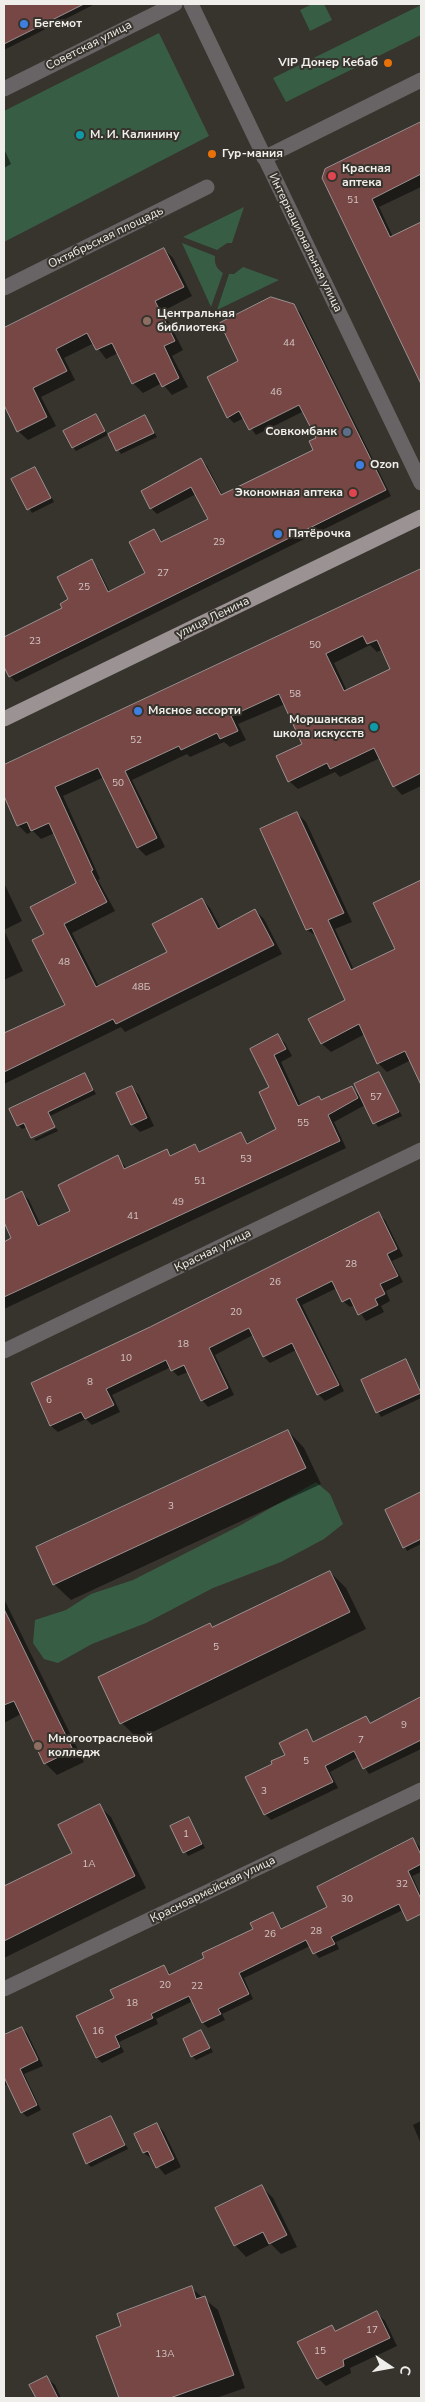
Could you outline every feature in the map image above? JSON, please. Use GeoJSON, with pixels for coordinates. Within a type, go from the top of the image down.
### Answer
{"type":"FeatureCollection","features":[{"type":"Feature","properties":{"kind":"main road","name":"улица Ленина"},"geometry":{"type":"LineString","coordinates":[[4,719],[421,517]]}},
{"type":"Feature","properties":{"kind":"street","name":"Советская улица"},"geometry":{"type":"LineString","coordinates":[[4,89],[175,4]]}},
{"type":"Feature","properties":{"kind":"street","name":"Интернациональная улица"},"geometry":{"type":"LineString","coordinates":[[191,4],[421,483]]}},
{"type":"Feature","properties":{"kind":"street"},"geometry":{"type":"LineString","coordinates":[[264,158],[421,80]]}},
{"type":"Feature","properties":{"kind":"street","name":"Октябрьская площадь"},"geometry":{"type":"LineString","coordinates":[[4,288],[208,187]]}},
{"type":"Feature","properties":{"kind":"street","name":"Красная улица"},"geometry":{"type":"LineString","coordinates":[[4,1351],[421,1150]]}},
{"type":"Feature","properties":{"kind":"street","name":"Красноармейская улица"},"geometry":{"type":"LineString","coordinates":[[4,1989],[421,1790]]}},
{"type":"Feature","properties":{"kind":"green space"},"geometry":{"type":"Polygon","coordinates":[[[312,4],[324,4],[332,20],[310,31],[300,10],[312,4]]]}},
{"type":"Feature","properties":{"kind":"green space"},"geometry":{"type":"Polygon","coordinates":[[[421,5],[421,35],[286,102],[273,78],[421,5]]]}},
{"type":"Feature","properties":{"kind":"green space"},"geometry":{"type":"Polygon","coordinates":[[[159,33],[209,136],[4,242],[4,111],[159,33]]]}},
{"type":"Feature","properties":{"kind":"green space"},"geometry":{"type":"Polygon","coordinates":[[[244,207],[232,243],[227,243],[217,250],[183,237],[244,207]]]}},
{"type":"Feature","properties":{"kind":"green space"},"geometry":{"type":"Polygon","coordinates":[[[182,243],[215,256],[216,266],[223,273],[211,307],[182,243]]]}},
{"type":"Feature","properties":{"kind":"green space"},"geometry":{"type":"Polygon","coordinates":[[[243,267],[279,280],[217,310],[229,274],[234,274],[243,267]]]}},
{"type":"Feature","properties":{"kind":"green space"},"geometry":{"type":"Polygon","coordinates":[[[316,1482],[330,1494],[343,1524],[324,1539],[281,1562],[213,1588],[146,1623],[92,1644],[58,1663],[44,1659],[33,1643],[35,1620],[66,1610],[91,1594],[133,1580],[241,1525],[316,1482]]]}},
{"type":"Feature","properties":{"kind":"building","name":"Бегемот"},"geometry":{"type":"Polygon","coordinates":[[[4,4],[84,4],[4,44],[4,4]]]}},
{"type":"Feature","properties":{"kind":"building"},"geometry":{"type":"Polygon","coordinates":[[[421,122],[421,174],[372,199],[390,237],[421,222],[421,384],[322,178],[325,169],[421,122]]]}},
{"type":"Feature","properties":{"kind":"building"},"geometry":{"type":"Polygon","coordinates":[[[164,248],[184,287],[155,301],[175,341],[164,346],[179,378],[162,387],[155,373],[132,384],[112,343],[96,350],[87,333],[56,349],[67,371],[33,388],[47,417],[17,432],[4,405],[4,328],[164,248]]]}},
{"type":"Feature","properties":{"kind":"building"},"geometry":{"type":"Polygon","coordinates":[[[271,297],[294,304],[386,490],[9,677],[4,667],[4,637],[62,608],[60,604],[68,599],[57,577],[92,559],[108,592],[145,573],[129,542],[154,529],[161,542],[208,519],[191,487],[150,509],[141,491],[201,458],[221,495],[313,450],[309,441],[316,438],[299,405],[249,430],[239,411],[227,418],[207,377],[238,361],[220,323],[271,297]]]}},
{"type":"Feature","properties":{"kind":"building"},"geometry":{"type":"Polygon","coordinates":[[[96,414],[105,431],[72,448],[63,431],[96,414]]]}},
{"type":"Feature","properties":{"kind":"building"},"geometry":{"type":"Polygon","coordinates":[[[145,415],[154,433],[116,451],[108,434],[145,415]]]}},
{"type":"Feature","properties":{"kind":"building"},"geometry":{"type":"Polygon","coordinates":[[[35,467],[51,498],[27,510],[11,479],[35,467]]]}},
{"type":"Feature","properties":{"kind":"building"},"geometry":{"type":"Polygon","coordinates":[[[421,569],[421,773],[393,787],[374,748],[330,769],[327,763],[288,782],[276,756],[302,744],[279,694],[231,716],[238,731],[220,739],[217,733],[181,750],[179,746],[125,771],[157,838],[137,848],[98,768],[55,787],[93,870],[91,871],[107,902],[64,924],[96,987],[167,952],[152,924],[202,898],[218,929],[255,909],[274,945],[116,1024],[113,1019],[4,1072],[4,1033],[65,1005],[32,940],[44,934],[30,907],[76,883],[49,823],[31,831],[27,822],[17,826],[4,796],[4,765],[421,569]],[[363,636],[326,654],[344,691],[390,669],[377,640],[367,644],[363,636]]]}},
{"type":"Feature","properties":{"kind":"building"},"geometry":{"type":"Polygon","coordinates":[[[297,812],[344,913],[328,920],[351,970],[395,949],[373,903],[421,880],[421,1085],[405,1051],[377,1064],[359,1024],[321,1044],[308,1019],[345,1000],[312,928],[306,930],[260,829],[297,812]]]}},
{"type":"Feature","properties":{"kind":"building"},"geometry":{"type":"Polygon","coordinates":[[[278,1034],[286,1049],[274,1055],[298,1106],[319,1096],[321,1100],[352,1086],[358,1098],[328,1115],[340,1141],[4,1297],[4,1242],[11,1238],[4,1222],[4,1200],[22,1191],[38,1226],[70,1211],[58,1185],[118,1155],[124,1169],[167,1149],[170,1156],[195,1144],[199,1152],[241,1132],[247,1144],[276,1129],[259,1092],[269,1087],[250,1049],[278,1034]]]}},
{"type":"Feature","properties":{"kind":"building"},"geometry":{"type":"Polygon","coordinates":[[[379,1072],[399,1112],[373,1124],[354,1084],[379,1072]]]}},
{"type":"Feature","properties":{"kind":"building"},"geometry":{"type":"Polygon","coordinates":[[[85,1073],[93,1090],[48,1112],[55,1127],[31,1138],[24,1123],[17,1126],[9,1109],[85,1073]]]}},
{"type":"Feature","properties":{"kind":"building"},"geometry":{"type":"Polygon","coordinates":[[[132,1086],[147,1118],[131,1125],[116,1093],[132,1086]]]}},
{"type":"Feature","properties":{"kind":"building"},"geometry":{"type":"Polygon","coordinates":[[[379,1212],[397,1249],[387,1254],[398,1276],[380,1284],[385,1294],[375,1299],[378,1305],[358,1315],[350,1298],[342,1302],[332,1281],[296,1299],[339,1385],[317,1395],[292,1343],[263,1357],[249,1328],[209,1348],[228,1388],[201,1401],[184,1365],[171,1371],[166,1360],[106,1389],[114,1405],[85,1419],[81,1412],[50,1426],[31,1383],[150,1327],[379,1212]]]}},
{"type":"Feature","properties":{"kind":"building"},"geometry":{"type":"Polygon","coordinates":[[[406,1359],[421,1393],[376,1413],[361,1380],[406,1359]]]}},
{"type":"Feature","properties":{"kind":"building"},"geometry":{"type":"Polygon","coordinates":[[[288,1430],[306,1468],[53,1585],[36,1547],[288,1430]]]}},
{"type":"Feature","properties":{"kind":"building"},"geometry":{"type":"Polygon","coordinates":[[[421,1492],[421,1539],[403,1548],[385,1510],[421,1492]]]}},
{"type":"Feature","properties":{"kind":"building"},"geometry":{"type":"Polygon","coordinates":[[[330,1571],[350,1612],[120,1724],[98,1677],[210,1623],[212,1627],[330,1571]]]}},
{"type":"Feature","properties":{"kind":"building"},"geometry":{"type":"Polygon","coordinates":[[[4,1609],[73,1750],[44,1764],[14,1701],[4,1705],[4,1609]]]}},
{"type":"Feature","properties":{"kind":"building"},"geometry":{"type":"Polygon","coordinates":[[[421,1697],[421,1740],[363,1769],[354,1751],[325,1766],[333,1782],[264,1815],[245,1777],[272,1764],[271,1761],[285,1755],[279,1743],[307,1729],[313,1742],[366,1716],[370,1723],[421,1697]]]}},
{"type":"Feature","properties":{"kind":"building"},"geometry":{"type":"Polygon","coordinates":[[[100,1804],[135,1876],[4,1941],[4,1886],[72,1853],[58,1825],[100,1804]]]}},
{"type":"Feature","properties":{"kind":"building"},"geometry":{"type":"Polygon","coordinates":[[[189,1817],[202,1844],[183,1853],[170,1826],[189,1817]]]}},
{"type":"Feature","properties":{"kind":"building"},"geometry":{"type":"Polygon","coordinates":[[[413,1838],[421,1855],[421,1864],[408,1871],[421,1899],[421,1914],[407,1921],[399,1904],[331,1937],[335,1944],[313,1954],[306,1940],[239,1973],[249,1994],[218,2009],[221,2014],[202,2023],[189,1996],[151,2014],[153,2018],[115,2036],[120,2047],[96,2058],[76,2016],[114,1998],[110,1990],[164,1965],[169,1975],[204,1958],[202,1953],[253,1929],[250,1923],[273,1912],[281,1929],[327,1907],[317,1887],[413,1838]]]}},
{"type":"Feature","properties":{"kind":"building"},"geometry":{"type":"Polygon","coordinates":[[[22,2027],[38,2060],[20,2069],[37,2105],[21,2113],[4,2077],[4,2035],[22,2027]]]}},
{"type":"Feature","properties":{"kind":"building"},"geometry":{"type":"Polygon","coordinates":[[[201,2030],[210,2048],[191,2057],[183,2039],[201,2030]]]}},
{"type":"Feature","properties":{"kind":"building"},"geometry":{"type":"Polygon","coordinates":[[[111,2116],[125,2145],[86,2164],[73,2134],[111,2116]]]}},
{"type":"Feature","properties":{"kind":"building"},"geometry":{"type":"Polygon","coordinates":[[[157,2123],[174,2159],[156,2168],[148,2151],[143,2153],[134,2134],[157,2123]]]}},
{"type":"Feature","properties":{"kind":"building"},"geometry":{"type":"Polygon","coordinates":[[[262,2185],[287,2235],[269,2244],[263,2232],[234,2246],[215,2208],[262,2185]]]}},
{"type":"Feature","properties":{"kind":"building"},"geometry":{"type":"Polygon","coordinates":[[[192,2286],[196,2299],[205,2296],[234,2375],[170,2398],[119,2398],[96,2336],[121,2326],[117,2314],[192,2286]]]}},
{"type":"Feature","properties":{"kind":"building"},"geometry":{"type":"Polygon","coordinates":[[[377,2311],[390,2338],[343,2360],[344,2366],[317,2379],[297,2342],[332,2325],[335,2331],[377,2311]]]}},
{"type":"Feature","properties":{"kind":"building"},"geometry":{"type":"Polygon","coordinates":[[[47,2376],[58,2398],[36,2398],[29,2385],[47,2376]]]}},
{"type":"Feature","properties":{"kind":"place","name":"Бегемот"},"geometry":{"type":"Point","coordinates":[24,24]}},
{"type":"Feature","properties":{"kind":"place","name":"VIP Донер Кебаб"},"geometry":{"type":"Point","coordinates":[388,63]}},
{"type":"Feature","properties":{"kind":"place","name":"М. И. Калинину"},"geometry":{"type":"Point","coordinates":[80,135]}},
{"type":"Feature","properties":{"kind":"place","name":"Гур-мания"},"geometry":{"type":"Point","coordinates":[212,154]}},
{"type":"Feature","properties":{"kind":"place","name":"Красная аптека"},"geometry":{"type":"Point","coordinates":[332,176]}},
{"type":"Feature","properties":{"kind":"place","name":"Центральная библиотека"},"geometry":{"type":"Point","coordinates":[147,321]}},
{"type":"Feature","properties":{"kind":"place","name":"Совкомбанк"},"geometry":{"type":"Point","coordinates":[347,432]}},
{"type":"Feature","properties":{"kind":"place","name":"Ozon"},"geometry":{"type":"Point","coordinates":[360,465]}},
{"type":"Feature","properties":{"kind":"place","name":"Экономная аптека"},"geometry":{"type":"Point","coordinates":[353,493]}},
{"type":"Feature","properties":{"kind":"place","name":"Пятёрочка"},"geometry":{"type":"Point","coordinates":[278,534]}},
{"type":"Feature","properties":{"kind":"place","name":"Мясное ассорти"},"geometry":{"type":"Point","coordinates":[138,711]}},
{"type":"Feature","properties":{"kind":"place","name":"Моршанская школа искусств"},"geometry":{"type":"Point","coordinates":[374,727]}},
{"type":"Feature","properties":{"kind":"place","name":"Многоотраслевой колледж"},"geometry":{"type":"Point","coordinates":[38,1746]}}]}
